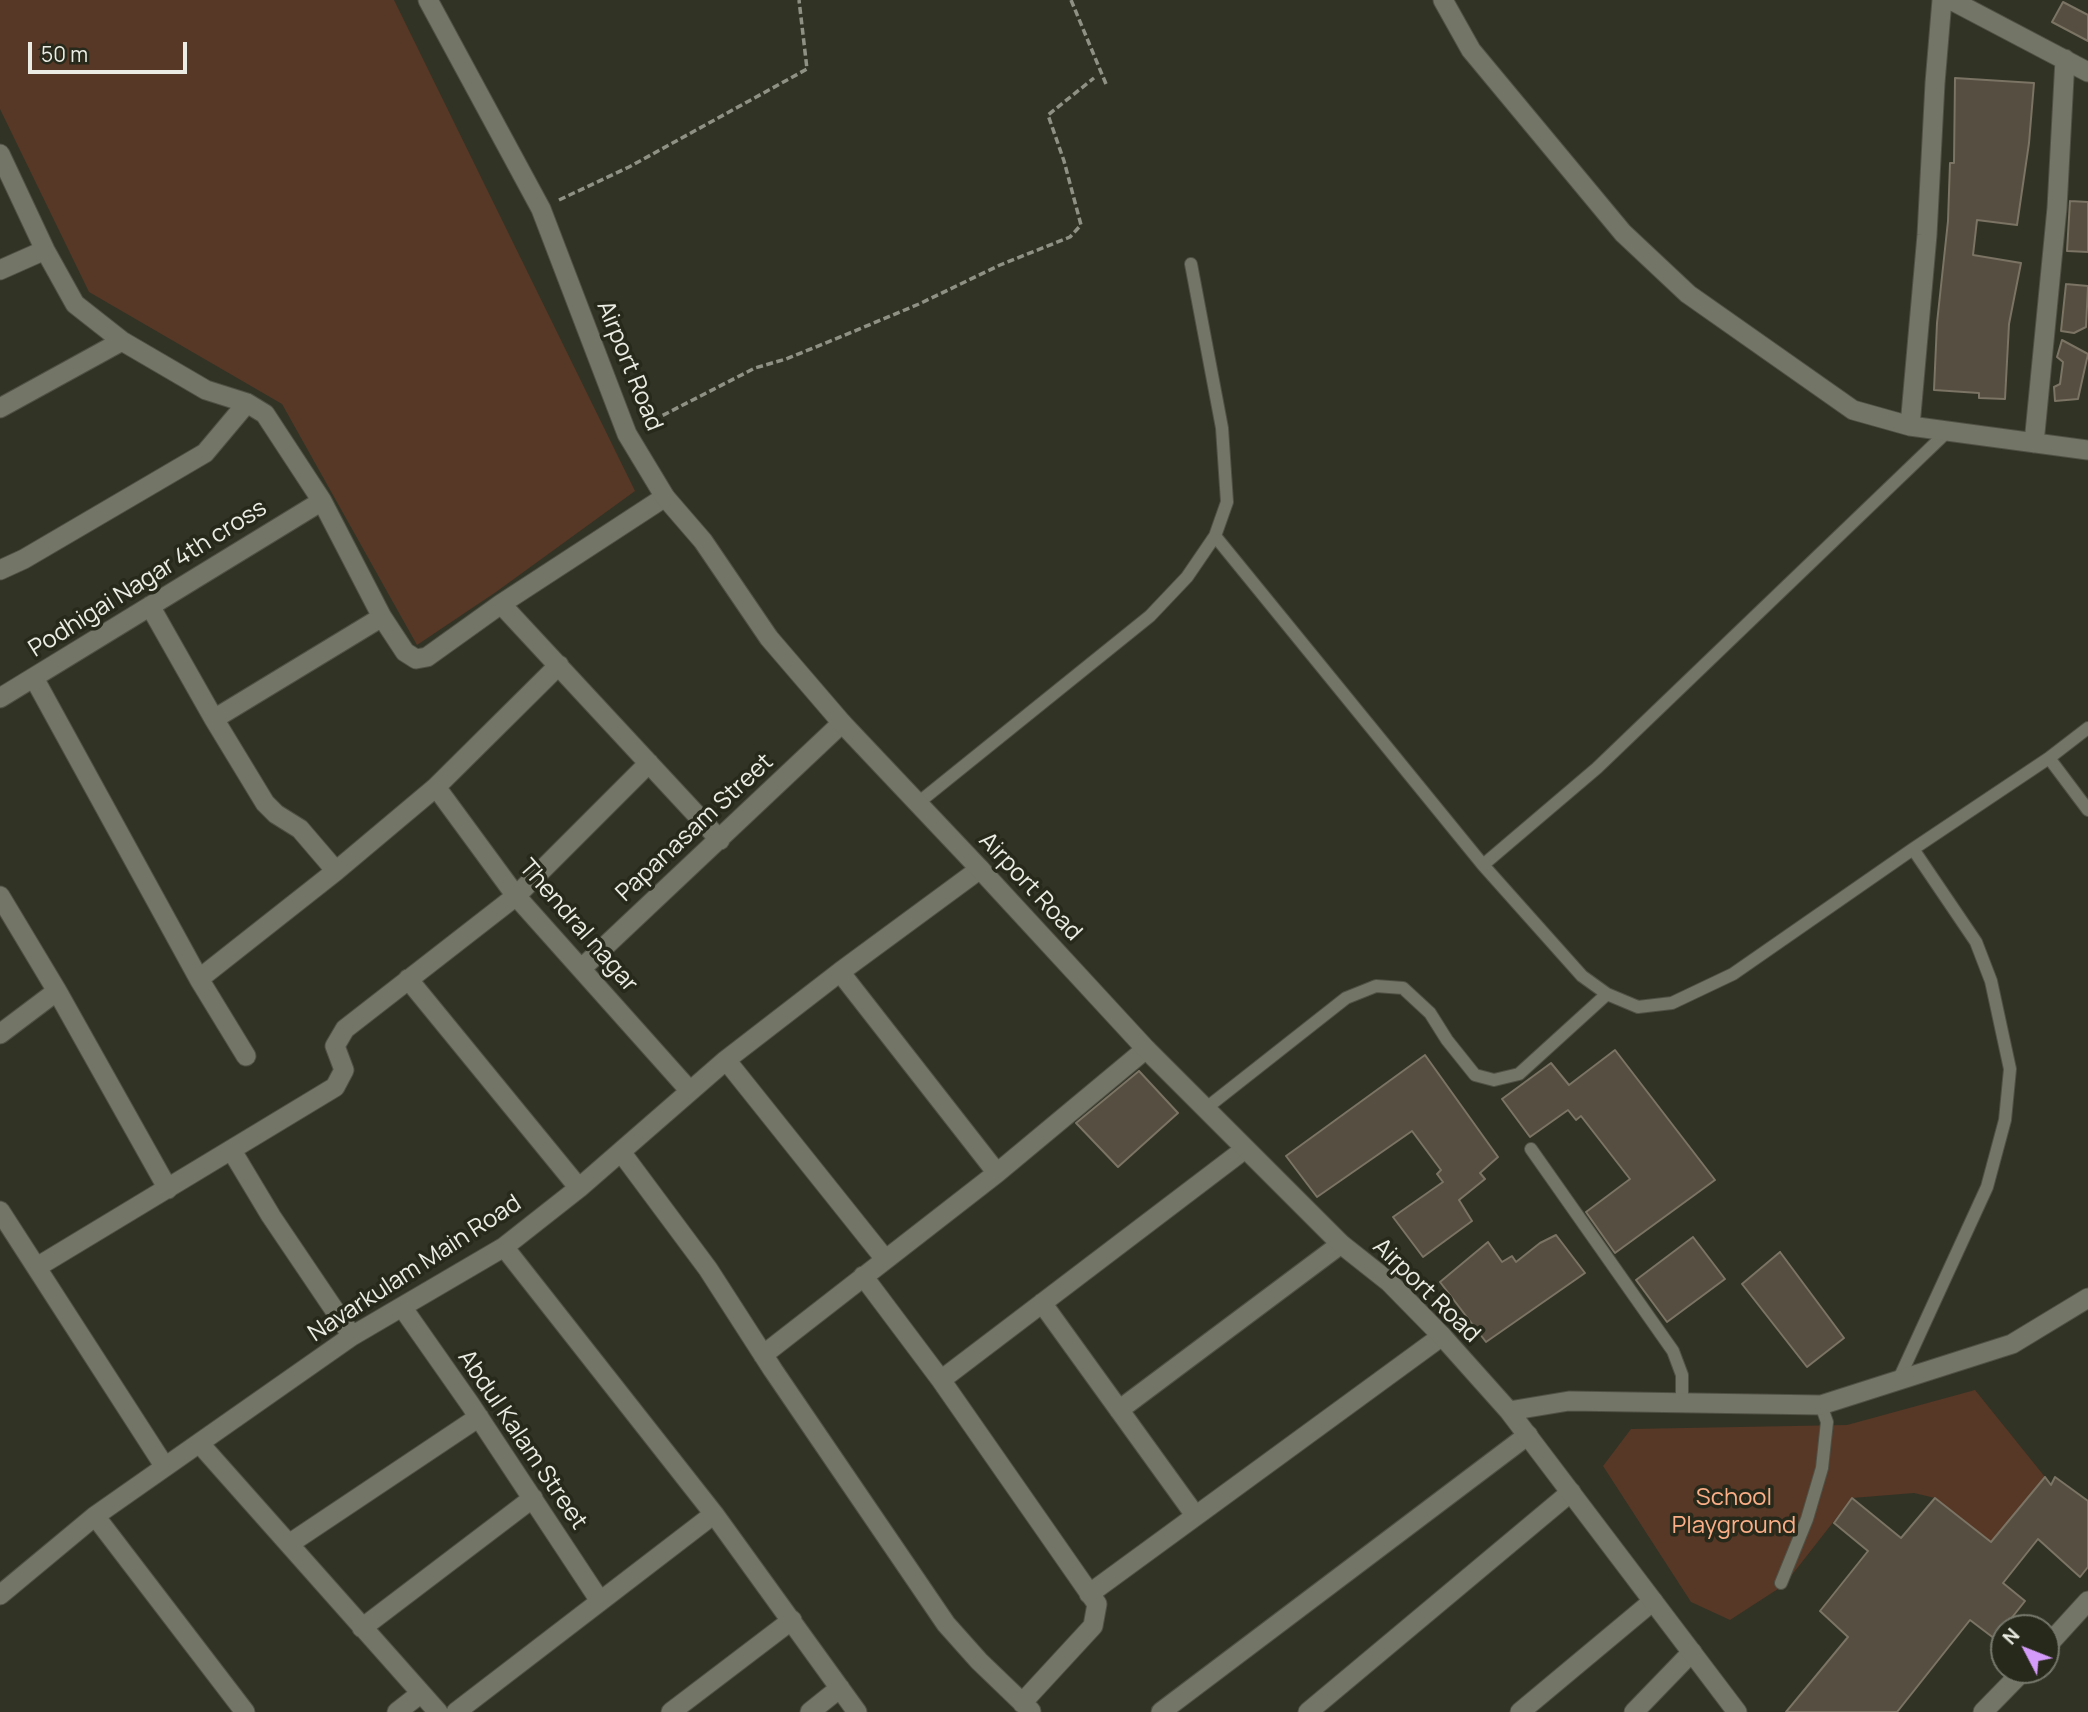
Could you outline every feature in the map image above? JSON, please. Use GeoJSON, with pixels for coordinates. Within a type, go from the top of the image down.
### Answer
{"type":"FeatureCollection","features":[{"type":"Feature","properties":{"kind":"street","name":"Airport Road"},"geometry":{"type":"LineString","coordinates":[[428,0],[541,209],[627,435],[665,497],[703,541],[769,638],[842,723],[1146,1049],[1341,1244],[1390,1282],[1442,1336],[1528,1436],[1737,1712]]}},
{"type":"Feature","properties":{"kind":"street"},"geometry":{"type":"LineString","coordinates":[[1443,0],[1471,50],[1623,233],[1679,285],[1853,410],[1910,426],[2088,450]]}},
{"type":"Feature","properties":{"kind":"street"},"geometry":{"type":"LineString","coordinates":[[1910,426],[1927,235],[1942,0]]}},
{"type":"Feature","properties":{"kind":"street"},"geometry":{"type":"LineString","coordinates":[[1951,0],[2088,72]]}},
{"type":"Feature","properties":{"kind":"street"},"geometry":{"type":"LineString","coordinates":[[2034,443],[2057,208],[2065,59]]}},
{"type":"Feature","properties":{"kind":"street"},"geometry":{"type":"LineString","coordinates":[[0,154],[45,250],[75,303],[122,341],[206,390],[247,403],[265,414],[322,501],[382,617],[405,652],[416,659],[427,657],[501,604],[665,497]]}},
{"type":"Feature","properties":{"kind":"street"},"geometry":{"type":"LineString","coordinates":[[0,270],[45,250]]}},
{"type":"Feature","properties":{"kind":"street"},"geometry":{"type":"LineString","coordinates":[[0,408],[122,341]]}},
{"type":"Feature","properties":{"kind":"street"},"geometry":{"type":"LineString","coordinates":[[0,570],[24,559],[205,453],[247,403]]}},
{"type":"Feature","properties":{"kind":"street","name":"Podhigai Nagar 4th cross"},"geometry":{"type":"LineString","coordinates":[[0,698],[322,501]]}},
{"type":"Feature","properties":{"kind":"street"},"geometry":{"type":"LineString","coordinates":[[501,604],[720,840]]}},
{"type":"Feature","properties":{"kind":"street"},"geometry":{"type":"LineString","coordinates":[[150,606],[265,803],[300,830],[336,871]]}},
{"type":"Feature","properties":{"kind":"street"},"geometry":{"type":"LineString","coordinates":[[214,719],[382,617]]}},
{"type":"Feature","properties":{"kind":"street"},"geometry":{"type":"LineString","coordinates":[[199,979],[336,871],[436,787],[559,664]]}},
{"type":"Feature","properties":{"kind":"street"},"geometry":{"type":"LineString","coordinates":[[34,678],[199,979],[246,1056]]}},
{"type":"Feature","properties":{"kind":"street","name":"Papanasam Street"},"geometry":{"type":"LineString","coordinates":[[582,968],[842,723]]}},
{"type":"Feature","properties":{"kind":"street"},"geometry":{"type":"LineString","coordinates":[[37,1267],[335,1087],[344,1070],[335,1046],[345,1029],[516,896],[649,763]]}},
{"type":"Feature","properties":{"kind":"street","name":"Thendral nagar"},"geometry":{"type":"LineString","coordinates":[[436,787],[516,896],[690,1091]]}},
{"type":"Feature","properties":{"kind":"street","name":"Navarkulam Main Road"},"geometry":{"type":"LineString","coordinates":[[0,1595],[95,1517],[352,1336],[504,1247],[579,1188],[726,1060],[980,869]]}},
{"type":"Feature","properties":{"kind":"street"},"geometry":{"type":"LineString","coordinates":[[0,896],[57,991],[167,1189]]}},
{"type":"Feature","properties":{"kind":"street"},"geometry":{"type":"LineString","coordinates":[[840,972],[997,1173]]}},
{"type":"Feature","properties":{"kind":"street"},"geometry":{"type":"LineString","coordinates":[[408,979],[579,1188]]}},
{"type":"Feature","properties":{"kind":"street"},"geometry":{"type":"LineString","coordinates":[[0,1034],[57,991]]}},
{"type":"Feature","properties":{"kind":"street"},"geometry":{"type":"LineString","coordinates":[[763,1355],[997,1173],[1146,1049]]}},
{"type":"Feature","properties":{"kind":"street"},"geometry":{"type":"LineString","coordinates":[[726,1060],[885,1259]]}},
{"type":"Feature","properties":{"kind":"street"},"geometry":{"type":"LineString","coordinates":[[941,1380],[1245,1149]]}},
{"type":"Feature","properties":{"kind":"street"},"geometry":{"type":"LineString","coordinates":[[232,1151],[271,1216],[352,1336]]}},
{"type":"Feature","properties":{"kind":"street"},"geometry":{"type":"LineString","coordinates":[[621,1152],[708,1269],[763,1355],[946,1624],[979,1661],[1027,1707],[1093,1626],[1097,1604],[941,1380],[863,1276]]}},
{"type":"Feature","properties":{"kind":"street"},"geometry":{"type":"LineString","coordinates":[[0,1211],[165,1467]]}},
{"type":"Feature","properties":{"kind":"street"},"geometry":{"type":"LineString","coordinates":[[1119,1410],[1341,1244]]}},
{"type":"Feature","properties":{"kind":"street"},"geometry":{"type":"LineString","coordinates":[[504,1247],[713,1514],[858,1712]]}},
{"type":"Feature","properties":{"kind":"street"},"geometry":{"type":"LineString","coordinates":[[1508,1411],[1569,1401],[1821,1405],[2012,1344],[2088,1298]]}},
{"type":"Feature","properties":{"kind":"street"},"geometry":{"type":"LineString","coordinates":[[1042,1303],[1195,1515]]}},
{"type":"Feature","properties":{"kind":"street","name":"Abdul Kalam Street"},"geometry":{"type":"LineString","coordinates":[[402,1307],[479,1417],[600,1601]]}},
{"type":"Feature","properties":{"kind":"street"},"geometry":{"type":"LineString","coordinates":[[1089,1594],[1442,1336]]}},
{"type":"Feature","properties":{"kind":"street"},"geometry":{"type":"LineString","coordinates":[[289,1544],[479,1417]]}},
{"type":"Feature","properties":{"kind":"street"},"geometry":{"type":"LineString","coordinates":[[1161,1712],[1528,1436]]}},
{"type":"Feature","properties":{"kind":"street"},"geometry":{"type":"LineString","coordinates":[[200,1444],[438,1712]]}},
{"type":"Feature","properties":{"kind":"street"},"geometry":{"type":"LineString","coordinates":[[1308,1712],[1571,1492]]}},
{"type":"Feature","properties":{"kind":"street"},"geometry":{"type":"LineString","coordinates":[[362,1628],[533,1498]]}},
{"type":"Feature","properties":{"kind":"street"},"geometry":{"type":"LineString","coordinates":[[456,1712],[713,1514]]}},
{"type":"Feature","properties":{"kind":"street"},"geometry":{"type":"LineString","coordinates":[[95,1517],[245,1712]]}},
{"type":"Feature","properties":{"kind":"street"},"geometry":{"type":"LineString","coordinates":[[1520,1712],[1653,1601]]}},
{"type":"Feature","properties":{"kind":"street"},"geometry":{"type":"LineString","coordinates":[[2060,1632],[2088,1601]]}},
{"type":"Feature","properties":{"kind":"street"},"geometry":{"type":"LineString","coordinates":[[671,1712],[792,1620]]}},
{"type":"Feature","properties":{"kind":"street"},"geometry":{"type":"LineString","coordinates":[[1634,1712],[1692,1652]]}},
{"type":"Feature","properties":{"kind":"street"},"geometry":{"type":"LineString","coordinates":[[1983,1712],[2010,1684]]}},
{"type":"Feature","properties":{"kind":"street"},"geometry":{"type":"LineString","coordinates":[[810,1712],[840,1688]]}},
{"type":"Feature","properties":{"kind":"street"},"geometry":{"type":"LineString","coordinates":[[397,1712],[421,1694]]}},
{"type":"Feature","properties":{"kind":"lane"},"geometry":{"type":"LineString","coordinates":[[918,803],[1150,616],[1187,577],[1215,536],[1227,502],[1223,428],[1191,264]]}},
{"type":"Feature","properties":{"kind":"lane"},"geometry":{"type":"LineString","coordinates":[[1483,865],[1597,768],[1948,431]]}},
{"type":"Feature","properties":{"kind":"lane"},"geometry":{"type":"LineString","coordinates":[[1215,536],[1483,865],[1582,976],[1607,994],[1639,1007],[1672,1003],[1733,974],[2049,758],[2088,728]]}},
{"type":"Feature","properties":{"kind":"lane"},"geometry":{"type":"LineString","coordinates":[[2049,758],[2088,810]]}},
{"type":"Feature","properties":{"kind":"lane"},"geometry":{"type":"LineString","coordinates":[[1898,1381],[1987,1187],[2006,1120],[2010,1069],[1991,981],[1976,942],[1913,849]]}},
{"type":"Feature","properties":{"kind":"lane"},"geometry":{"type":"LineString","coordinates":[[1205,1109],[1346,998],[1376,986],[1403,988],[1430,1013],[1447,1040],[1475,1075],[1494,1080],[1518,1074],[1607,994]]}},
{"type":"Feature","properties":{"kind":"lane"},"geometry":{"type":"LineString","coordinates":[[1531,1149],[1673,1351],[1682,1375],[1682,1403]]}},
{"type":"Feature","properties":{"kind":"lane"},"geometry":{"type":"LineString","coordinates":[[1781,1583],[1807,1519],[1822,1468],[1827,1422],[1821,1405]]}},
{"type":"Feature","properties":{"kind":"path"},"geometry":{"type":"LineString","coordinates":[[541,209],[629,167],[807,69],[799,0]]}},
{"type":"Feature","properties":{"kind":"path"},"geometry":{"type":"LineString","coordinates":[[1071,0],[1106,84]]}},
{"type":"Feature","properties":{"kind":"path"},"geometry":{"type":"LineString","coordinates":[[627,435],[755,368],[786,359],[919,304],[1000,265],[1070,237],[1080,225],[1064,161],[1048,115],[1094,78]]}},
{"type":"Feature","properties":{"kind":"green space"},"geometry":{"type":"Polygon","coordinates":[[[0,0],[394,0],[635,491],[496,592],[417,645],[282,404],[89,292],[0,109],[0,0]]]}},
{"type":"Feature","properties":{"kind":"green space","name":"School Playground"},"geometry":{"type":"Polygon","coordinates":[[[1975,1390],[2045,1477],[1991,1542],[1935,1498],[1914,1493],[1852,1498],[1784,1585],[1730,1620],[1691,1602],[1603,1466],[1631,1429],[1847,1425],[1975,1390]]]}},
{"type":"Feature","properties":{"kind":"building"},"geometry":{"type":"Polygon","coordinates":[[[2063,2],[2088,15],[2088,41],[2052,22],[2063,2]]]}},
{"type":"Feature","properties":{"kind":"building"},"geometry":{"type":"Polygon","coordinates":[[[1955,78],[2034,83],[2029,143],[2017,225],[1977,220],[1973,255],[2021,263],[2009,324],[2005,399],[1979,398],[1979,393],[1934,390],[1950,163],[1954,163],[1955,78]]]}},
{"type":"Feature","properties":{"kind":"building"},"geometry":{"type":"Polygon","coordinates":[[[2070,201],[2088,202],[2088,252],[2067,251],[2070,201]]]}},
{"type":"Feature","properties":{"kind":"building"},"geometry":{"type":"Polygon","coordinates":[[[2066,284],[2088,286],[2086,327],[2074,333],[2061,331],[2066,284]]]}},
{"type":"Feature","properties":{"kind":"building"},"geometry":{"type":"Polygon","coordinates":[[[2062,340],[2088,354],[2078,399],[2055,401],[2054,387],[2060,384],[2063,362],[2057,357],[2062,340]]]}},
{"type":"Feature","properties":{"kind":"building"},"geometry":{"type":"Polygon","coordinates":[[[1615,1050],[1715,1180],[1615,1253],[1586,1212],[1630,1179],[1581,1116],[1576,1120],[1568,1110],[1530,1137],[1502,1099],[1551,1063],[1569,1085],[1615,1050]]]}},
{"type":"Feature","properties":{"kind":"building"},"geometry":{"type":"Polygon","coordinates":[[[1425,1055],[1498,1157],[1480,1173],[1485,1179],[1459,1200],[1472,1221],[1423,1257],[1393,1217],[1443,1182],[1437,1174],[1441,1170],[1412,1131],[1317,1197],[1286,1156],[1425,1055]]]}},
{"type":"Feature","properties":{"kind":"building"},"geometry":{"type":"Polygon","coordinates":[[[1139,1071],[1178,1113],[1118,1167],[1076,1123],[1139,1071]]]}},
{"type":"Feature","properties":{"kind":"building"},"geometry":{"type":"Polygon","coordinates":[[[1556,1235],[1585,1273],[1486,1342],[1440,1282],[1488,1242],[1502,1262],[1512,1256],[1516,1262],[1540,1243],[1556,1235]]]}},
{"type":"Feature","properties":{"kind":"building"},"geometry":{"type":"Polygon","coordinates":[[[1693,1237],[1725,1279],[1667,1322],[1636,1280],[1693,1237]]]}},
{"type":"Feature","properties":{"kind":"building"},"geometry":{"type":"Polygon","coordinates":[[[1780,1252],[1844,1338],[1807,1367],[1742,1284],[1780,1252]]]}},
{"type":"Feature","properties":{"kind":"building"},"geometry":{"type":"Polygon","coordinates":[[[2045,1477],[2051,1485],[2055,1477],[2088,1501],[2088,1567],[2080,1577],[2038,1539],[2003,1583],[2025,1601],[2015,1614],[1990,1614],[1990,1635],[1970,1620],[1897,1712],[1786,1712],[1848,1637],[1820,1611],[1868,1551],[1834,1523],[1852,1498],[1901,1538],[1935,1498],[1991,1542],[2045,1477]]]}}]}
